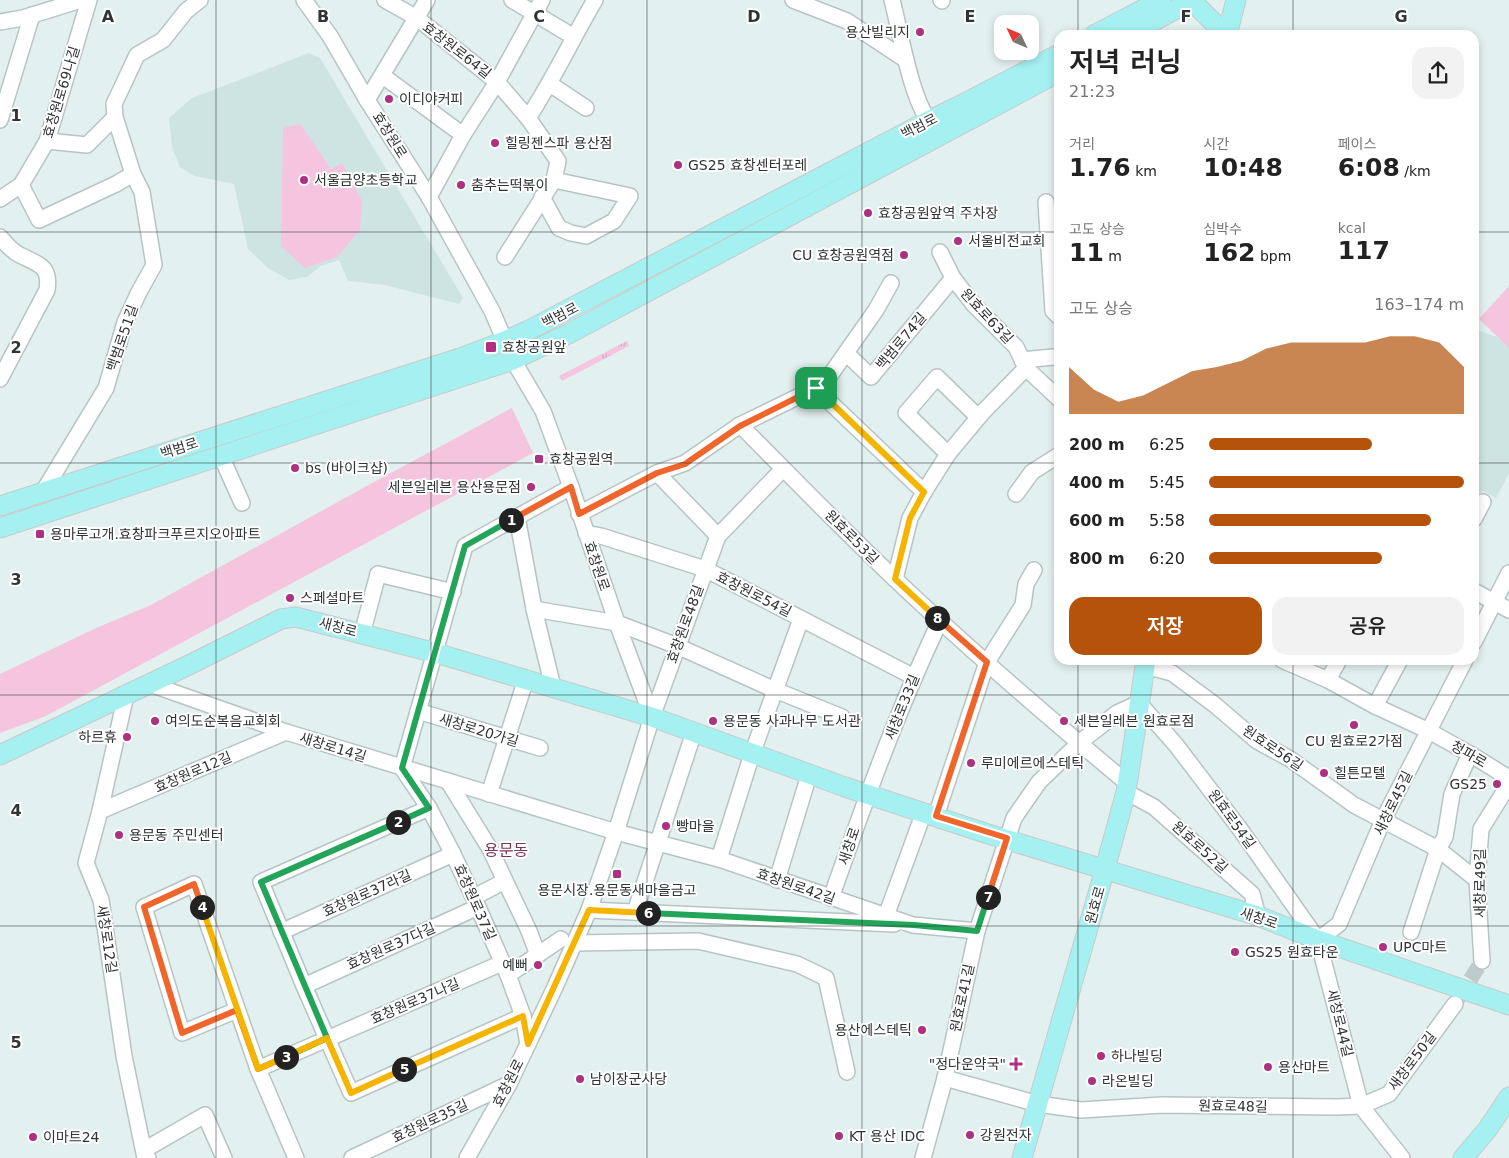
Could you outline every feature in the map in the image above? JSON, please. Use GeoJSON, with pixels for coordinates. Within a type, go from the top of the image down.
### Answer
{"type":"FeatureCollection","features":[{"type":"Feature","properties":{"kind":"main road"},"geometry":{"type":"LineString","coordinates":[[1104,30],[1161,0]]}},
{"type":"Feature","properties":{"kind":"main road"},"geometry":{"type":"LineString","coordinates":[[1228,30],[1236,0]]}},
{"type":"Feature","properties":{"kind":"main road"},"geometry":{"type":"LineString","coordinates":[[1137,30],[1186,2],[1199,8],[1222,30]]}},
{"type":"Feature","properties":{"kind":"main road","name":"백범로"},"geometry":{"type":"LineString","coordinates":[[0,528],[221,456],[414,382],[505,342],[603,293],[928,120],[957,108],[1054,57]]}},
{"type":"Feature","properties":{"kind":"main road","name":"백범로"},"geometry":{"type":"LineString","coordinates":[[0,506],[414,382],[513,360],[570,333],[1054,75]]}},
{"type":"Feature","properties":{"kind":"main road"},"geometry":{"type":"LineString","coordinates":[[900,158],[916,144],[923,134],[928,120]]}},
{"type":"Feature","properties":{"kind":"main road"},"geometry":{"type":"LineString","coordinates":[[603,293],[598,301],[602,309],[612,310]]}},
{"type":"Feature","properties":{"kind":"main road","name":"새창로"},"geometry":{"type":"LineString","coordinates":[[0,755],[281,619],[296,616],[436,653],[652,717],[809,775],[1258,916],[1318,940],[1509,1005]]}},
{"type":"Feature","properties":{"kind":"main road","name":"원효로"},"geometry":{"type":"LineString","coordinates":[[1022,1158],[1127,787],[1145,665]]}},
{"type":"Feature","properties":{"kind":"main road"},"geometry":{"type":"LineString","coordinates":[[1463,1158],[1487,1130],[1509,1097]]}},
{"type":"Feature","properties":{"kind":"street"},"geometry":{"type":"LineString","coordinates":[[0,22],[23,18],[82,0]]}},
{"type":"Feature","properties":{"kind":"street","name":"효창원로69나길"},"geometry":{"type":"LineString","coordinates":[[0,199],[21,185],[47,141],[90,0]]}},
{"type":"Feature","properties":{"kind":"street"},"geometry":{"type":"LineString","coordinates":[[47,141],[87,145],[115,116],[114,104],[137,55],[163,40],[186,11],[200,0]]}},
{"type":"Feature","properties":{"kind":"street","name":"효창원로"},"geometry":{"type":"LineString","coordinates":[[304,0],[330,36],[367,100],[429,197],[492,312],[513,360],[542,411],[571,487],[617,623],[652,717],[589,910],[568,941],[528,1044],[509,1084],[467,1158]]}},
{"type":"Feature","properties":{"kind":"street","name":"효창원로64길"},"geometry":{"type":"LineString","coordinates":[[385,0],[417,18],[497,82]]}},
{"type":"Feature","properties":{"kind":"street"},"geometry":{"type":"LineString","coordinates":[[367,100],[427,0]]}},
{"type":"Feature","properties":{"kind":"street"},"geometry":{"type":"LineString","coordinates":[[512,0],[538,7],[574,37]]}},
{"type":"Feature","properties":{"kind":"street"},"geometry":{"type":"LineString","coordinates":[[528,118],[550,84],[595,0]]}},
{"type":"Feature","properties":{"kind":"street"},"geometry":{"type":"LineString","coordinates":[[792,0],[847,21],[906,60]]}},
{"type":"Feature","properties":{"kind":"street"},"geometry":{"type":"LineString","coordinates":[[892,0],[906,60],[920,103],[928,120],[937,131],[944,133]]}},
{"type":"Feature","properties":{"kind":"street","name":"효창원로64길"},"geometry":{"type":"LineString","coordinates":[[429,197],[463,135],[497,82],[538,7]]}},
{"type":"Feature","properties":{"kind":"street"},"geometry":{"type":"LineString","coordinates":[[0,120],[32,15]]}},
{"type":"Feature","properties":{"kind":"street"},"geometry":{"type":"LineString","coordinates":[[383,76],[463,135]]}},
{"type":"Feature","properties":{"kind":"street"},"geometry":{"type":"LineString","coordinates":[[497,82],[528,118],[558,161],[554,180],[506,258]]}},
{"type":"Feature","properties":{"kind":"street"},"geometry":{"type":"LineString","coordinates":[[550,84],[586,108]]}},
{"type":"Feature","properties":{"kind":"street","name":"백범로51길"},"geometry":{"type":"LineString","coordinates":[[43,492],[106,388],[125,322],[154,265],[142,192],[134,174],[115,116]]}},
{"type":"Feature","properties":{"kind":"street"},"geometry":{"type":"LineString","coordinates":[[21,185],[39,220],[134,174]]}},
{"type":"Feature","properties":{"kind":"street"},"geometry":{"type":"LineString","coordinates":[[542,197],[559,228],[586,236],[614,221],[630,196],[554,180]]}},
{"type":"Feature","properties":{"kind":"street"},"geometry":{"type":"LineString","coordinates":[[1046,202],[1054,311]]}},
{"type":"Feature","properties":{"kind":"street"},"geometry":{"type":"LineString","coordinates":[[0,237],[16,253],[37,263],[45,270],[49,279],[47,290],[0,379]]}},
{"type":"Feature","properties":{"kind":"street","name":"원효로63길"},"geometry":{"type":"LineString","coordinates":[[940,252],[953,278],[974,305],[1016,347],[1024,364],[1054,394]]}},
{"type":"Feature","properties":{"kind":"street"},"geometry":{"type":"LineString","coordinates":[[0,253],[16,253]]}},
{"type":"Feature","properties":{"kind":"street","name":"백범로74길"},"geometry":{"type":"LineString","coordinates":[[846,352],[871,377],[953,278]]}},
{"type":"Feature","properties":{"kind":"street"},"geometry":{"type":"LineString","coordinates":[[579,514],[657,473],[685,464],[740,426],[824,384],[876,310],[891,283]]}},
{"type":"Feature","properties":{"kind":"street"},"geometry":{"type":"LineString","coordinates":[[895,579],[910,518],[948,454],[1024,364],[1054,357]]}},
{"type":"Feature","properties":{"kind":"street"},"geometry":{"type":"LineString","coordinates":[[948,454],[906,413],[937,377],[978,417]]}},
{"type":"Feature","properties":{"kind":"street"},"geometry":{"type":"LineString","coordinates":[[816,388],[924,492]]}},
{"type":"Feature","properties":{"kind":"street","name":"원효로53길"},"geometry":{"type":"LineString","coordinates":[[740,426],[940,621],[1080,743],[1127,787]]}},
{"type":"Feature","properties":{"kind":"street"},"geometry":{"type":"LineString","coordinates":[[221,456],[242,503]]}},
{"type":"Feature","properties":{"kind":"street"},"geometry":{"type":"LineString","coordinates":[[1016,494],[1032,472],[1054,458]]}},
{"type":"Feature","properties":{"kind":"street","name":"효창원로48길"},"geometry":{"type":"LineString","coordinates":[[652,717],[718,536],[784,469]]}},
{"type":"Feature","properties":{"kind":"street"},"geometry":{"type":"LineString","coordinates":[[657,473],[718,536]]}},
{"type":"Feature","properties":{"kind":"street"},"geometry":{"type":"LineString","coordinates":[[402,768],[465,546],[571,487]]}},
{"type":"Feature","properties":{"kind":"street"},"geometry":{"type":"LineString","coordinates":[[1479,510],[1483,502]]}},
{"type":"Feature","properties":{"kind":"street"},"geometry":{"type":"LineString","coordinates":[[517,517],[534,609],[553,687]]}},
{"type":"Feature","properties":{"kind":"street","name":"효창원로54길"},"geometry":{"type":"LineString","coordinates":[[586,534],[601,536],[705,569],[914,677]]}},
{"type":"Feature","properties":{"kind":"street"},"geometry":{"type":"LineString","coordinates":[[886,916],[930,814],[987,662],[1023,605],[1026,584],[1034,570]]}},
{"type":"Feature","properties":{"kind":"street"},"geometry":{"type":"LineString","coordinates":[[1479,632],[1509,573]]}},
{"type":"Feature","properties":{"kind":"street"},"geometry":{"type":"LineString","coordinates":[[362,634],[378,574],[453,592]]}},
{"type":"Feature","properties":{"kind":"street"},"geometry":{"type":"LineString","coordinates":[[1479,594],[1509,610]]}},
{"type":"Feature","properties":{"kind":"street"},"geometry":{"type":"LineString","coordinates":[[534,609],[617,623],[677,646],[775,690],[842,717]]}},
{"type":"Feature","properties":{"kind":"street"},"geometry":{"type":"LineString","coordinates":[[719,859],[752,754],[801,619]]}},
{"type":"Feature","properties":{"kind":"street","name":"새창로33길"},"geometry":{"type":"LineString","coordinates":[[867,794],[914,677],[940,621]]}},
{"type":"Feature","properties":{"kind":"street","name":"원효로56길"},"geometry":{"type":"LineString","coordinates":[[1150,665],[1172,673],[1215,705],[1257,741],[1290,759],[1354,805],[1438,849],[1477,880]]}},
{"type":"Feature","properties":{"kind":"street","name":"청파로"},"geometry":{"type":"LineString","coordinates":[[1294,665],[1328,680],[1375,706],[1429,731],[1509,778]]}},
{"type":"Feature","properties":{"kind":"street"},"geometry":{"type":"LineString","coordinates":[[1328,680],[1336,665]]}},
{"type":"Feature","properties":{"kind":"street"},"geometry":{"type":"LineString","coordinates":[[1375,706],[1397,665]]}},
{"type":"Feature","properties":{"kind":"street","name":"새창로45길"},"geometry":{"type":"LineString","coordinates":[[1318,940],[1339,924],[1384,820],[1462,665]]}},
{"type":"Feature","properties":{"kind":"street"},"geometry":{"type":"LineString","coordinates":[[489,794],[526,679]]}},
{"type":"Feature","properties":{"kind":"street","name":"새창로14길"},"geometry":{"type":"LineString","coordinates":[[150,684],[286,732],[616,832]]}},
{"type":"Feature","properties":{"kind":"street","name":"새창로12길"},"geometry":{"type":"LineString","coordinates":[[126,695],[100,811],[86,863],[101,900],[124,1056],[146,1155]]}},
{"type":"Feature","properties":{"kind":"street"},"geometry":{"type":"LineString","coordinates":[[1007,838],[1014,818],[1039,782],[1080,743],[1117,713],[1139,703]]}},
{"type":"Feature","properties":{"kind":"street","name":"원효로54길"},"geometry":{"type":"LineString","coordinates":[[1139,703],[1200,776],[1318,940]]}},
{"type":"Feature","properties":{"kind":"street","name":"새창로20가길"},"geometry":{"type":"LineString","coordinates":[[418,711],[540,748]]}},
{"type":"Feature","properties":{"kind":"street","name":"효창원로12길"},"geometry":{"type":"LineString","coordinates":[[100,811],[286,732]]}},
{"type":"Feature","properties":{"kind":"street"},"geometry":{"type":"LineString","coordinates":[[635,912],[694,732]]}},
{"type":"Feature","properties":{"kind":"street"},"geometry":{"type":"LineString","coordinates":[[1411,932],[1438,849],[1445,837],[1452,794],[1470,754]]}},
{"type":"Feature","properties":{"kind":"street","name":"효창원로37길"},"geometry":{"type":"LineString","coordinates":[[402,768],[429,808],[476,902],[523,1016],[528,1044]]}},
{"type":"Feature","properties":{"kind":"street"},"geometry":{"type":"LineString","coordinates":[[777,880],[809,775]]}},
{"type":"Feature","properties":{"kind":"street"},"geometry":{"type":"LineString","coordinates":[[448,782],[490,849],[529,931],[538,955]]}},
{"type":"Feature","properties":{"kind":"street","name":"새창로49길"},"geometry":{"type":"LineString","coordinates":[[1482,961],[1477,880],[1481,829],[1509,784]]}},
{"type":"Feature","properties":{"kind":"street","name":"원효로52길"},"geometry":{"type":"LineString","coordinates":[[1127,787],[1154,807],[1252,894],[1258,916]]}},
{"type":"Feature","properties":{"kind":"street","name":"새창로"},"geometry":{"type":"LineString","coordinates":[[831,898],[867,794]]}},
{"type":"Feature","properties":{"kind":"street"},"geometry":{"type":"LineString","coordinates":[[429,808],[261,882],[351,1093],[523,1016]]}},
{"type":"Feature","properties":{"kind":"street","name":"효창원로42길"},"geometry":{"type":"LineString","coordinates":[[616,832],[719,859],[914,925],[977,931]]}},
{"type":"Feature","properties":{"kind":"street","name":"원효로41길"},"geometry":{"type":"LineString","coordinates":[[923,1158],[945,1078],[977,931],[1007,838]]}},
{"type":"Feature","properties":{"kind":"street","name":"효창원로37라길"},"geometry":{"type":"LineString","coordinates":[[281,932],[453,854]]}},
{"type":"Feature","properties":{"kind":"street","name":"효창원로37다길"},"geometry":{"type":"LineString","coordinates":[[304,986],[476,902],[505,881]]}},
{"type":"Feature","properties":{"kind":"street"},"geometry":{"type":"LineString","coordinates":[[237,1010],[182,1033],[144,907],[194,884],[258,1069],[296,1158]]}},
{"type":"Feature","properties":{"kind":"street"},"geometry":{"type":"LineString","coordinates":[[589,910],[914,925]]}},
{"type":"Feature","properties":{"kind":"street","name":"새창로44길"},"geometry":{"type":"LineString","coordinates":[[1318,940],[1361,1106]]}},
{"type":"Feature","properties":{"kind":"street"},"geometry":{"type":"LineString","coordinates":[[568,941],[698,941],[797,964],[826,978],[847,1072]]}},
{"type":"Feature","properties":{"kind":"street","name":"효창원로37나길"},"geometry":{"type":"LineString","coordinates":[[258,1069],[327,1038],[505,969],[568,941]]}},
{"type":"Feature","properties":{"kind":"street","name":"새창로50길"},"geometry":{"type":"LineString","coordinates":[[1361,1106],[1389,1094],[1455,1004]]}},
{"type":"Feature","properties":{"kind":"street"},"geometry":{"type":"LineString","coordinates":[[945,1078],[1038,1104]]}},
{"type":"Feature","properties":{"kind":"street","name":"효창원로35길"},"geometry":{"type":"LineString","coordinates":[[352,1158],[509,1084]]}},
{"type":"Feature","properties":{"kind":"street","name":"원효로48길"},"geometry":{"type":"LineString","coordinates":[[1038,1104],[1081,1110],[1162,1105],[1361,1106]]}},
{"type":"Feature","properties":{"kind":"street"},"geometry":{"type":"LineString","coordinates":[[1361,1106],[1402,1158]]}},
{"type":"Feature","properties":{"kind":"street"},"geometry":{"type":"LineString","coordinates":[[146,1155],[205,1115],[224,1158]]}},
{"type":"Feature","properties":{"kind":"shaded area","name":"서울금양초등학교"},"geometry":{"type":"Polygon","coordinates":[[[309,53],[320,58],[463,298],[459,304],[385,285],[348,281],[339,260],[321,266],[307,277],[289,280],[268,268],[248,249],[234,184],[195,176],[180,167],[172,147],[169,118],[192,98],[309,53]]]}},
{"type":"Feature","properties":{"kind":"shaded area"},"geometry":{"type":"Polygon","coordinates":[[[1479,331],[1497,337],[1509,348],[1509,473],[1496,498],[1483,491],[1479,494],[1479,331]]]}},
{"type":"Feature","properties":{"kind":"green space"},"geometry":{"type":"Polygon","coordinates":[[[300,124],[331,169],[342,163],[362,201],[360,230],[337,257],[305,268],[281,246],[283,128],[300,124]]]}},
{"type":"Feature","properties":{"kind":"green space"},"geometry":{"type":"Polygon","coordinates":[[[1509,286],[1509,348],[1479,319],[1509,286]]]}},
{"type":"Feature","properties":{"kind":"green space"},"geometry":{"type":"Polygon","coordinates":[[[627,341],[629,346],[562,381],[559,376],[627,341]]]}},
{"type":"Feature","properties":{"kind":"green space"},"geometry":{"type":"Polygon","coordinates":[[[512,408],[533,453],[46,716],[0,733],[0,674],[96,628],[151,605],[512,408]]]}},
{"type":"Feature","properties":{"kind":"tunnel"},"geometry":{"type":"LineString","coordinates":[[1458,999],[1482,961]]}},
{"type":"Feature","properties":{"kind":"place","name":"용산빌리지"},"geometry":{"type":"Point","coordinates":[920,32]}},
{"type":"Feature","properties":{"kind":"place","name":"이디야커피"},"geometry":{"type":"Point","coordinates":[389,99]}},
{"type":"Feature","properties":{"kind":"place","name":"힐링젠스파 용산점"},"geometry":{"type":"Point","coordinates":[495,143]}},
{"type":"Feature","properties":{"kind":"place","name":"GS25 효창센터포레"},"geometry":{"type":"Point","coordinates":[678,165]}},
{"type":"Feature","properties":{"kind":"place","name":"서울금양초등학교"},"geometry":{"type":"Point","coordinates":[304,180]}},
{"type":"Feature","properties":{"kind":"place","name":"춤추는떡볶이"},"geometry":{"type":"Point","coordinates":[461,185]}},
{"type":"Feature","properties":{"kind":"place","name":"효창공원앞역 주차장"},"geometry":{"type":"Point","coordinates":[868,213]}},
{"type":"Feature","properties":{"kind":"place","name":"서울비전교회"},"geometry":{"type":"Point","coordinates":[958,241]}},
{"type":"Feature","properties":{"kind":"place","name":"CU 효창공원역점"},"geometry":{"type":"Point","coordinates":[904,255]}},
{"type":"Feature","properties":{"kind":"place","name":"효창공원앞"},"geometry":{"type":"Point","coordinates":[491,347]}},
{"type":"Feature","properties":{"kind":"place","name":"효창공원역"},"geometry":{"type":"Point","coordinates":[539,459]}},
{"type":"Feature","properties":{"kind":"place","name":"bs (바이크샵)"},"geometry":{"type":"Point","coordinates":[295,468]}},
{"type":"Feature","properties":{"kind":"place","name":"세븐일레븐 용산용문점"},"geometry":{"type":"Point","coordinates":[531,487]}},
{"type":"Feature","properties":{"kind":"place","name":"용마루고개.효창파크푸르지오아파트"},"geometry":{"type":"Point","coordinates":[40,534]}},
{"type":"Feature","properties":{"kind":"place","name":"스페셜마트"},"geometry":{"type":"Point","coordinates":[290,598]}},
{"type":"Feature","properties":{"kind":"place","name":"여의도순복음교회회"},"geometry":{"type":"Point","coordinates":[155,721]}},
{"type":"Feature","properties":{"kind":"place","name":"용문동 사과나무 도서관"},"geometry":{"type":"Point","coordinates":[713,721]}},
{"type":"Feature","properties":{"kind":"place","name":"세븐일레븐 원효로점"},"geometry":{"type":"Point","coordinates":[1064,721]}},
{"type":"Feature","properties":{"kind":"place","name":"CU 원효로2가점"},"geometry":{"type":"Point","coordinates":[1354,725]}},
{"type":"Feature","properties":{"kind":"place","name":"하르휴"},"geometry":{"type":"Point","coordinates":[127,737]}},
{"type":"Feature","properties":{"kind":"place","name":"루미에르에스테틱"},"geometry":{"type":"Point","coordinates":[971,763]}},
{"type":"Feature","properties":{"kind":"place","name":"힐튼모텔"},"geometry":{"type":"Point","coordinates":[1324,773]}},
{"type":"Feature","properties":{"kind":"place","name":"GS25"},"geometry":{"type":"Point","coordinates":[1497,784]}},
{"type":"Feature","properties":{"kind":"place","name":"빵마을"},"geometry":{"type":"Point","coordinates":[666,826]}},
{"type":"Feature","properties":{"kind":"place","name":"용문동 주민센터"},"geometry":{"type":"Point","coordinates":[119,835]}},
{"type":"Feature","properties":{"kind":"place","name":"용문시장.용문동새마을금고"},"geometry":{"type":"Point","coordinates":[617,874]}},
{"type":"Feature","properties":{"kind":"place","name":"UPC마트"},"geometry":{"type":"Point","coordinates":[1383,947]}},
{"type":"Feature","properties":{"kind":"place","name":"GS25 원효타운"},"geometry":{"type":"Point","coordinates":[1235,952]}},
{"type":"Feature","properties":{"kind":"place","name":"예뻐"},"geometry":{"type":"Point","coordinates":[538,965]}},
{"type":"Feature","properties":{"kind":"place","name":"용산에스테틱"},"geometry":{"type":"Point","coordinates":[922,1030]}},
{"type":"Feature","properties":{"kind":"place","name":"하나빌딩"},"geometry":{"type":"Point","coordinates":[1101,1056]}},
{"type":"Feature","properties":{"kind":"place","name":"\"정다운약국\""},"geometry":{"type":"Point","coordinates":[1016,1064]}},
{"type":"Feature","properties":{"kind":"place","name":"용산마트"},"geometry":{"type":"Point","coordinates":[1268,1067]}},
{"type":"Feature","properties":{"kind":"place","name":"남이장군사당"},"geometry":{"type":"Point","coordinates":[580,1079]}},
{"type":"Feature","properties":{"kind":"place","name":"라온빌딩"},"geometry":{"type":"Point","coordinates":[1092,1081]}},
{"type":"Feature","properties":{"kind":"place","name":"강원전자"},"geometry":{"type":"Point","coordinates":[970,1135]}},
{"type":"Feature","properties":{"kind":"place","name":"KT 용산 IDC"},"geometry":{"type":"Point","coordinates":[839,1136]}},
{"type":"Feature","properties":{"kind":"place","name":"이마트24"},"geometry":{"type":"Point","coordinates":[33,1137]}},
{"type":"Feature","properties":{"kind":"district","name":"용문동"},"geometry":{"type":"Point","coordinates":[506,850]}},
{"type":"Feature","properties":{"kind":"route"},"geometry":{"type":"LineString","coordinates":[[816,388],[740,426],[685,464],[657,473],[579,514],[571,487],[465,546],[402,768],[429,808],[261,882],[327,1038],[258,1069],[237,1010],[182,1033],[144,907],[194,884],[258,1069],[293,1054],[327,1038],[351,1093],[523,1016],[528,1044],[589,910],[914,925],[977,931],[1007,838],[936,816],[987,662],[895,579],[910,518],[924,492],[816,388]]}}]}
